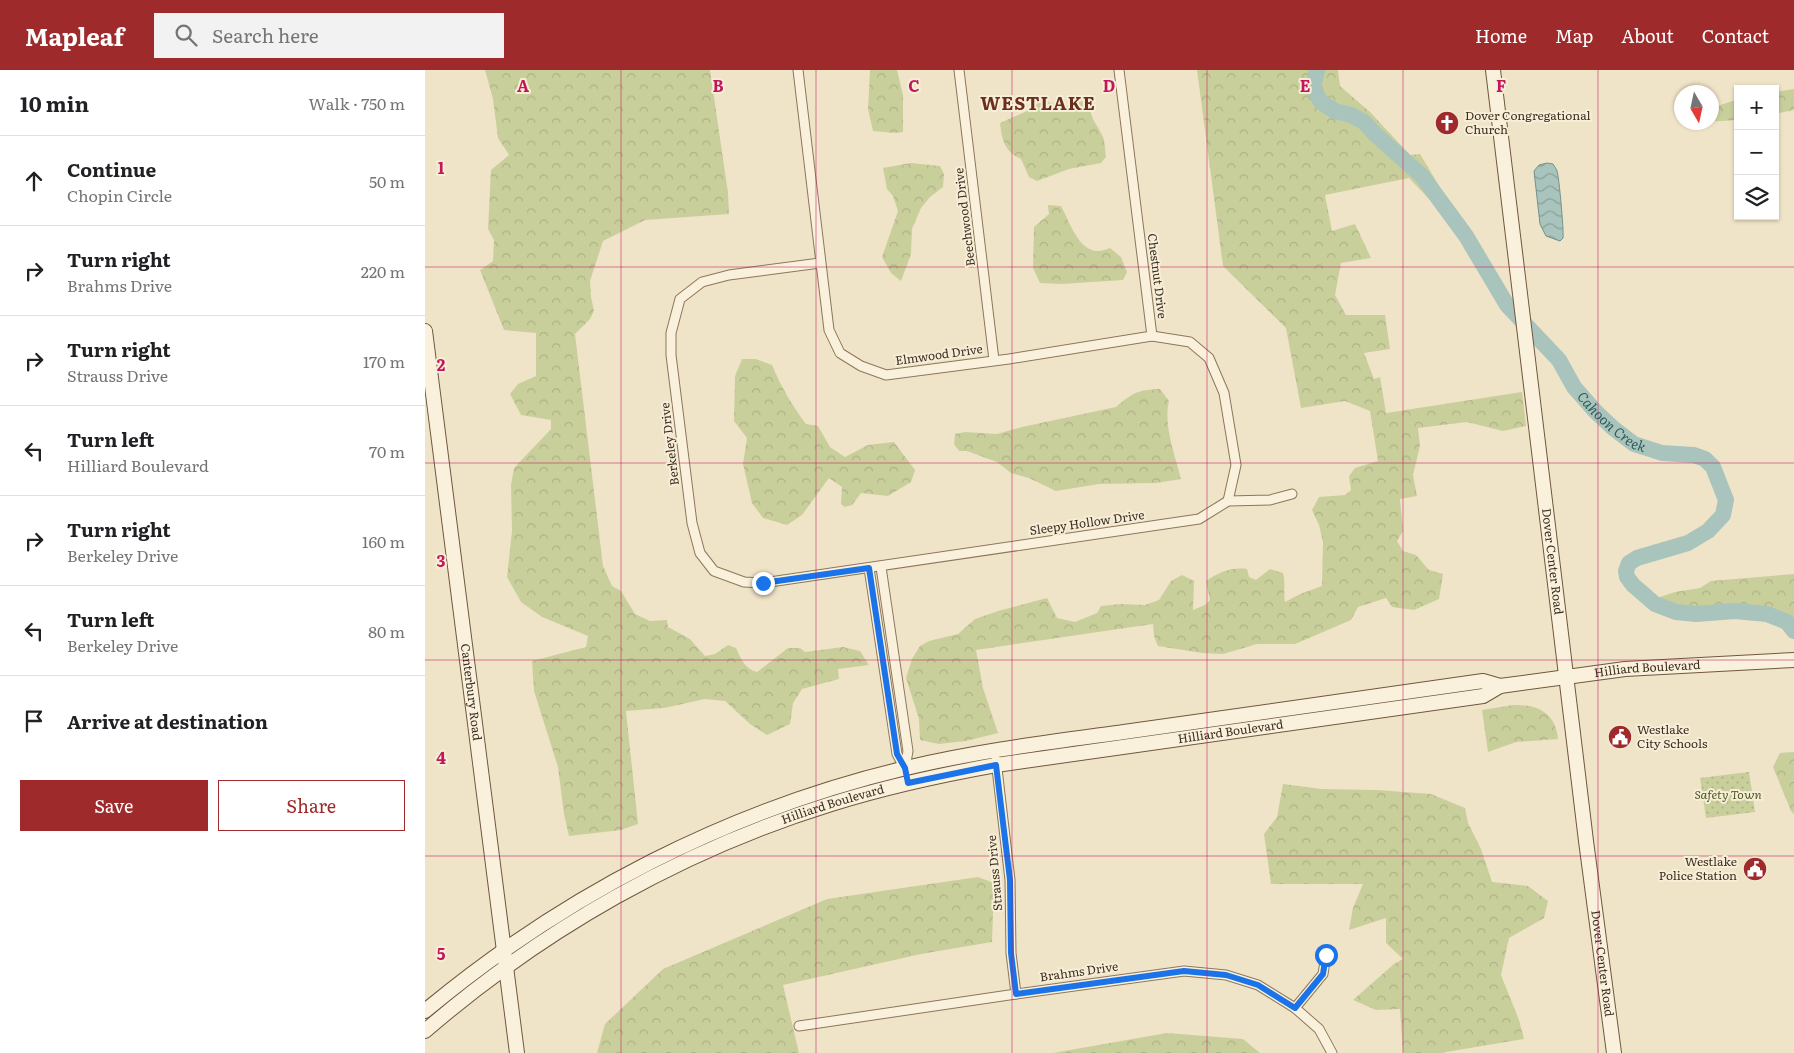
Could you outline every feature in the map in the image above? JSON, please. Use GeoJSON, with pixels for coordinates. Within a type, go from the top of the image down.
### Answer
{"type":"FeatureCollection","features":[{"type":"Feature","properties":{"kind":"main road","name":"Dover Center Road"},"geometry":{"type":"LineString","coordinates":[[1493,70],[1586,841],[1614,1053]]}},
{"type":"Feature","properties":{"kind":"main road","name":"Canterbury Road"},"geometry":{"type":"LineString","coordinates":[[425,331],[517,1053]]}},
{"type":"Feature","properties":{"kind":"main road","name":"Hilliard Boulevard"},"geometry":{"type":"LineString","coordinates":[[425,1031],[477,988],[535,946],[592,910],[649,879],[699,854],[799,814],[908,783],[996,765],[1483,696],[1500,686],[1567,676],[1662,666],[1794,660]]}},
{"type":"Feature","properties":{"kind":"main road","name":"Hilliard Boulevard"},"geometry":{"type":"LineString","coordinates":[[425,1011],[463,979],[503,950],[560,912],[610,883],[692,842],[795,801],[905,768],[995,751],[1483,681],[1500,686]]}},
{"type":"Feature","properties":{"kind":"street","name":"Elmwood Drive"},"geometry":{"type":"LineString","coordinates":[[798,70],[829,330],[840,353],[861,366],[886,375],[1153,336]]}},
{"type":"Feature","properties":{"kind":"street","name":"Beechwood Drive"},"geometry":{"type":"LineString","coordinates":[[959,70],[994,360]]}},
{"type":"Feature","properties":{"kind":"street","name":"Chestnut Drive"},"geometry":{"type":"LineString","coordinates":[[1119,70],[1153,336],[1190,342],[1209,358],[1224,393],[1236,465],[1228,501]]}},
{"type":"Feature","properties":{"kind":"street","name":"Berkeley Drive"},"geometry":{"type":"LineString","coordinates":[[820,262],[729,275],[703,282],[680,299],[671,333],[671,355],[692,523],[700,552],[714,571],[744,582],[763,583],[881,567]]}},
{"type":"Feature","properties":{"kind":"street"},"geometry":{"type":"LineString","coordinates":[[1228,501],[1270,500],[1292,494]]}},
{"type":"Feature","properties":{"kind":"street","name":"Sleepy Hollow Drive"},"geometry":{"type":"LineString","coordinates":[[881,567],[1199,519],[1228,501]]}},
{"type":"Feature","properties":{"kind":"street"},"geometry":{"type":"LineString","coordinates":[[881,567],[908,752],[905,768]]}},
{"type":"Feature","properties":{"kind":"street"},"geometry":{"type":"LineString","coordinates":[[869,568],[897,754],[905,768],[908,783]]}},
{"type":"Feature","properties":{"kind":"street","name":"Strauss Drive"},"geometry":{"type":"LineString","coordinates":[[995,751],[1010,880],[1011,953],[1016,994]]}},
{"type":"Feature","properties":{"kind":"street"},"geometry":{"type":"LineString","coordinates":[[1295,1008],[1323,974],[1326,955]]}},
{"type":"Feature","properties":{"kind":"street","name":"Brahms Drive"},"geometry":{"type":"LineString","coordinates":[[799,1026],[1184,971],[1226,975],[1258,985],[1295,1008],[1319,1029],[1332,1053]]}},
{"type":"Feature","properties":{"kind":"green space"},"geometry":{"type":"Polygon","coordinates":[[[485,70],[710,70],[728,193],[729,214],[645,220],[603,241],[590,281],[594,311],[590,319],[575,334],[603,566],[612,586],[621,591],[635,614],[650,621],[667,620],[668,627],[690,639],[705,656],[715,654],[728,645],[736,648],[746,666],[757,672],[788,648],[800,648],[805,652],[843,647],[860,651],[869,665],[838,669],[839,679],[802,689],[793,703],[790,724],[767,735],[750,724],[725,701],[705,699],[664,708],[626,711],[638,824],[621,830],[569,836],[558,767],[534,691],[532,661],[586,647],[588,636],[542,617],[521,602],[507,577],[512,531],[511,485],[514,468],[551,429],[551,420],[521,415],[510,394],[518,384],[536,376],[536,333],[504,330],[480,270],[493,261],[494,240],[488,229],[491,170],[509,155],[498,138],[493,99],[485,70]]]}},
{"type":"Feature","properties":{"kind":"green space"},"geometry":{"type":"Polygon","coordinates":[[[870,70],[897,70],[903,95],[903,132],[873,131],[868,109],[870,70]]]}},
{"type":"Feature","properties":{"kind":"green space"},"geometry":{"type":"Polygon","coordinates":[[[1197,70],[1338,70],[1340,86],[1370,112],[1410,155],[1420,154],[1444,194],[1428,198],[1409,178],[1325,195],[1332,231],[1355,224],[1371,258],[1341,263],[1335,295],[1346,315],[1385,315],[1390,349],[1364,353],[1374,379],[1380,377],[1386,413],[1522,392],[1526,426],[1503,431],[1467,422],[1418,428],[1420,446],[1413,475],[1417,496],[1400,499],[1403,531],[1397,541],[1403,551],[1416,555],[1429,570],[1443,574],[1439,599],[1414,610],[1392,607],[1386,598],[1358,607],[1351,620],[1295,644],[1257,644],[1223,654],[1202,653],[1158,646],[1154,636],[1153,624],[976,650],[983,688],[998,733],[966,741],[939,744],[920,740],[919,719],[906,678],[912,659],[920,646],[929,641],[958,634],[975,619],[1047,598],[1057,618],[1075,622],[1097,613],[1101,606],[1121,604],[1145,605],[1159,600],[1171,581],[1182,575],[1194,581],[1193,610],[1205,605],[1210,600],[1206,581],[1221,573],[1236,569],[1247,569],[1249,577],[1256,580],[1270,569],[1283,573],[1285,602],[1322,586],[1323,542],[1319,525],[1312,510],[1319,497],[1345,495],[1351,490],[1349,476],[1355,468],[1378,461],[1370,411],[1345,401],[1301,408],[1286,328],[1223,266],[1197,70]]]}},
{"type":"Feature","properties":{"kind":"green space"},"geometry":{"type":"Polygon","coordinates":[[[1794,89],[1794,110],[1779,113],[1779,91],[1794,89]]]}},
{"type":"Feature","properties":{"kind":"green space"},"geometry":{"type":"Polygon","coordinates":[[[1088,99],[1091,103],[1092,117],[1104,139],[1106,157],[1101,163],[1069,169],[1037,181],[1029,177],[1021,159],[1007,149],[1000,123],[1027,111],[1042,100],[1064,107],[1088,99]]]}},
{"type":"Feature","properties":{"kind":"green space"},"geometry":{"type":"Polygon","coordinates":[[[1734,100],[1734,120],[1719,121],[1719,106],[1734,100]]]}},
{"type":"Feature","properties":{"kind":"green space"},"geometry":{"type":"Polygon","coordinates":[[[911,163],[940,166],[944,174],[943,187],[930,197],[921,208],[912,229],[911,254],[901,281],[891,273],[882,257],[898,211],[893,196],[887,189],[883,168],[911,163]]]}},
{"type":"Feature","properties":{"kind":"green space"},"geometry":{"type":"Polygon","coordinates":[[[1048,205],[1061,206],[1075,234],[1085,246],[1091,250],[1098,251],[1110,248],[1121,257],[1127,272],[1123,280],[1062,284],[1040,283],[1033,268],[1034,227],[1049,214],[1048,205]]]}},
{"type":"Feature","properties":{"kind":"green space"},"geometry":{"type":"Polygon","coordinates":[[[742,359],[756,359],[772,365],[787,396],[806,424],[818,426],[830,447],[845,457],[868,445],[894,442],[915,470],[911,482],[888,496],[861,493],[852,505],[845,507],[841,504],[842,487],[829,478],[802,515],[787,525],[763,518],[752,503],[743,464],[747,438],[734,421],[735,376],[742,359]]]}},
{"type":"Feature","properties":{"kind":"green space"},"geometry":{"type":"Polygon","coordinates":[[[1160,389],[1169,401],[1167,420],[1181,479],[1156,483],[1099,484],[1056,491],[1029,478],[1011,473],[997,462],[967,451],[959,451],[954,444],[955,434],[965,432],[997,434],[1116,407],[1136,393],[1160,389]]]}},
{"type":"Feature","properties":{"kind":"green space"},"geometry":{"type":"Polygon","coordinates":[[[1794,574],[1794,631],[1787,622],[1776,616],[1763,613],[1677,612],[1655,604],[1654,599],[1675,592],[1700,588],[1711,581],[1794,574]]]}},
{"type":"Feature","properties":{"kind":"green space"},"geometry":{"type":"Polygon","coordinates":[[[1513,705],[1530,706],[1544,712],[1553,723],[1558,739],[1516,742],[1488,752],[1482,710],[1513,705]]]}},
{"type":"Feature","properties":{"kind":"green space"},"geometry":{"type":"Polygon","coordinates":[[[1794,752],[1794,814],[1791,811],[1773,767],[1780,753],[1794,752]]]}},
{"type":"Feature","properties":{"kind":"green space","name":"Safety Town"},"geometry":{"type":"Polygon","coordinates":[[[1749,772],[1755,812],[1706,818],[1700,778],[1749,772]]]}},
{"type":"Feature","properties":{"kind":"green space"},"geometry":{"type":"Polygon","coordinates":[[[1283,784],[1322,789],[1377,790],[1431,794],[1465,808],[1468,823],[1481,849],[1492,882],[1528,886],[1548,901],[1544,918],[1509,938],[1501,975],[1519,1020],[1524,1039],[1440,1053],[1403,1053],[1400,1009],[1376,1010],[1353,1000],[1394,964],[1403,959],[1386,943],[1386,918],[1349,930],[1353,908],[1363,884],[1271,884],[1264,834],[1277,817],[1283,784]]]}},
{"type":"Feature","properties":{"kind":"green space"},"geometry":{"type":"Polygon","coordinates":[[[978,877],[994,883],[992,942],[921,954],[783,985],[799,1053],[597,1053],[605,1024],[663,969],[827,899],[978,877]]]}},
{"type":"Feature","properties":{"kind":"green space"},"geometry":{"type":"Polygon","coordinates":[[[1167,1033],[1243,1039],[1260,1053],[1053,1053],[1167,1033]]]}},
{"type":"Feature","properties":{"kind":"water"},"geometry":{"type":"Polygon","coordinates":[[[1553,164],[1558,175],[1563,234],[1563,238],[1560,241],[1546,236],[1540,224],[1534,171],[1539,165],[1553,164]]]}},
{"type":"Feature","properties":{"kind":"waterway","name":"Cahoon Creek"},"geometry":{"type":"LineString","coordinates":[[1317,70],[1313,88],[1321,102],[1335,111],[1351,115],[1364,122],[1422,176],[1466,236],[1507,305],[1559,360],[1574,387],[1595,411],[1634,444],[1662,453],[1694,455],[1705,459],[1713,467],[1726,500],[1723,515],[1708,531],[1688,543],[1637,558],[1629,563],[1626,571],[1627,577],[1633,585],[1655,604],[1676,612],[1696,614],[1735,611],[1767,614],[1787,622],[1794,631]]}},
{"type":"Feature","properties":{"kind":"place","name":"Dover Congregational Church"},"geometry":{"type":"Point","coordinates":[1447,123]}},
{"type":"Feature","properties":{"kind":"place","name":"Westlake City Schools"},"geometry":{"type":"Point","coordinates":[1620,737]}},
{"type":"Feature","properties":{"kind":"place","name":"Westlake Police Station"},"geometry":{"type":"Point","coordinates":[1755,869]}},
{"type":"Feature","properties":{"kind":"district","name":"WESTLAKE"},"geometry":{"type":"Point","coordinates":[1038,104]}},
{"type":"Feature","properties":{"kind":"route"},"geometry":{"type":"LineString","coordinates":[[763,583],[869,568],[897,754],[905,768],[908,783],[996,765],[1010,880],[1011,953],[1016,994],[1184,971],[1226,975],[1258,985],[1295,1008],[1323,974],[1326,955]]}}]}
